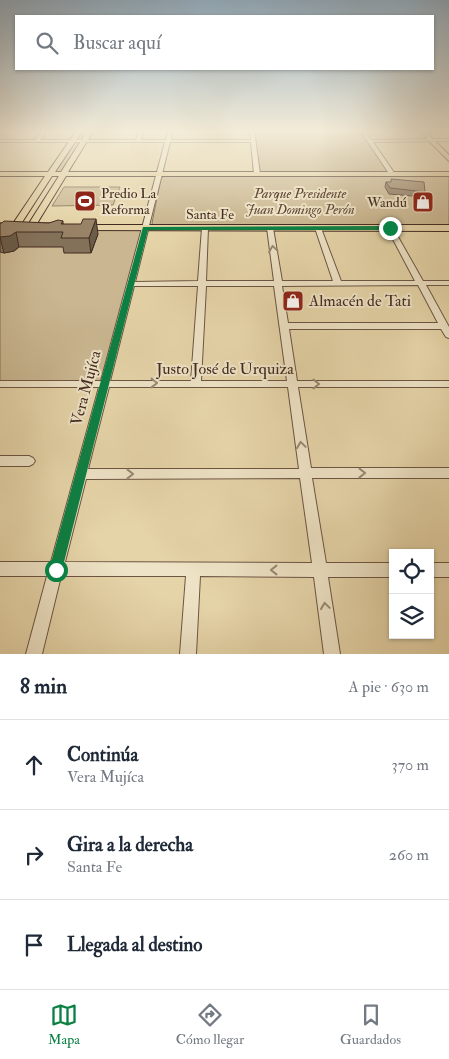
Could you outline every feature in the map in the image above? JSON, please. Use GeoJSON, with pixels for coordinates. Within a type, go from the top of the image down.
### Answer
{"type":"FeatureCollection","features":[{"type":"Feature","properties":{"kind":"main road"},"geometry":{"type":"LineString","coordinates":[[14,228],[60,161]]}},
{"type":"Feature","properties":{"kind":"main road"},"geometry":{"type":"LineString","coordinates":[[2,228],[34,228],[72,161]]}},
{"type":"Feature","properties":{"kind":"main road"},"geometry":{"type":"LineString","coordinates":[[0,174],[449,174]]}},
{"type":"Feature","properties":{"kind":"main road","name":"Santa Fe"},"geometry":{"type":"LineString","coordinates":[[72,228],[449,228]]}},
{"type":"Feature","properties":{"kind":"street","name":"Vera Mujíca"},"geometry":{"type":"LineString","coordinates":[[34,654],[164,161]]}},
{"type":"Feature","properties":{"kind":"street"},"geometry":{"type":"LineString","coordinates":[[255,161],[257,174]]}},
{"type":"Feature","properties":{"kind":"street"},"geometry":{"type":"LineString","coordinates":[[383,161],[392,174]]}},
{"type":"Feature","properties":{"kind":"street"},"geometry":{"type":"LineString","coordinates":[[196,384],[205,228]]}},
{"type":"Feature","properties":{"kind":"street"},"geometry":{"type":"LineString","coordinates":[[270,228],[332,654]]}},
{"type":"Feature","properties":{"kind":"street"},"geometry":{"type":"LineString","coordinates":[[318,228],[338,283]]}},
{"type":"Feature","properties":{"kind":"street"},"geometry":{"type":"LineString","coordinates":[[390,228],[449,335]]}},
{"type":"Feature","properties":{"kind":"street"},"geometry":{"type":"LineString","coordinates":[[130,284],[449,283]]}},
{"type":"Feature","properties":{"kind":"street"},"geometry":{"type":"LineString","coordinates":[[284,326],[444,326]]}},
{"type":"Feature","properties":{"kind":"street","name":"Justo José de Urquiza"},"geometry":{"type":"LineString","coordinates":[[0,384],[449,384]]}},
{"type":"Feature","properties":{"kind":"street"},"geometry":{"type":"LineString","coordinates":[[0,461],[29,461]]}},
{"type":"Feature","properties":{"kind":"street"},"geometry":{"type":"LineString","coordinates":[[81,474],[449,472]]}},
{"type":"Feature","properties":{"kind":"street"},"geometry":{"type":"LineString","coordinates":[[0,569],[389,570]]}},
{"type":"Feature","properties":{"kind":"street"},"geometry":{"type":"LineString","coordinates":[[188,654],[193,570]]}},
{"type":"Feature","properties":{"kind":"street"},"geometry":{"type":"LineString","coordinates":[[434,570],[449,570]]}},
{"type":"Feature","properties":{"kind":"green space"},"geometry":{"type":"Polygon","coordinates":[[[60,161],[72,161],[64,174],[51,174],[60,161]]]}},
{"type":"Feature","properties":{"kind":"green space"},"geometry":{"type":"Polygon","coordinates":[[[255,161],[383,161],[392,174],[257,174],[255,161]]]}},
{"type":"Feature","properties":{"kind":"green space","name":"Parque Presidente Juan Domingo Perón"},"geometry":{"type":"Polygon","coordinates":[[[165,176],[449,176],[449,227],[153,225],[161,178],[165,176]]]}},
{"type":"Feature","properties":{"kind":"green space","name":"Predio La Reforma"},"geometry":{"type":"Polygon","coordinates":[[[64,187],[120,187],[113,205],[52,206],[64,187]]]}},
{"type":"Feature","properties":{"kind":"green space"},"geometry":{"type":"Polygon","coordinates":[[[0,228],[145,228],[105,383],[0,384],[0,228]]]}},
{"type":"Feature","properties":{"kind":"building"},"geometry":{"type":"Polygon","coordinates":[[[391,179],[424,182],[425,192],[390,188],[386,182],[391,182],[391,179]]]}},
{"type":"Feature","properties":{"kind":"building"},"geometry":{"type":"Polygon","coordinates":[[[83,219],[96,219],[89,238],[61,238],[63,232],[16,232],[10,236],[0,237],[0,223],[4,221],[49,223],[58,220],[63,221],[61,224],[81,224],[83,219]]]}},
{"type":"Feature","properties":{"kind":"place","name":"Predio La Reforma"},"geometry":{"type":"Point","coordinates":[85,201]}},
{"type":"Feature","properties":{"kind":"place","name":"Wandú"},"geometry":{"type":"Point","coordinates":[423,202]}},
{"type":"Feature","properties":{"kind":"place","name":"Almacén de Tati"},"geometry":{"type":"Point","coordinates":[293,301]}},
{"type":"Feature","properties":{"kind":"route"},"geometry":{"type":"LineString","coordinates":[[56,570],[146,228],[390,228]]}}]}
